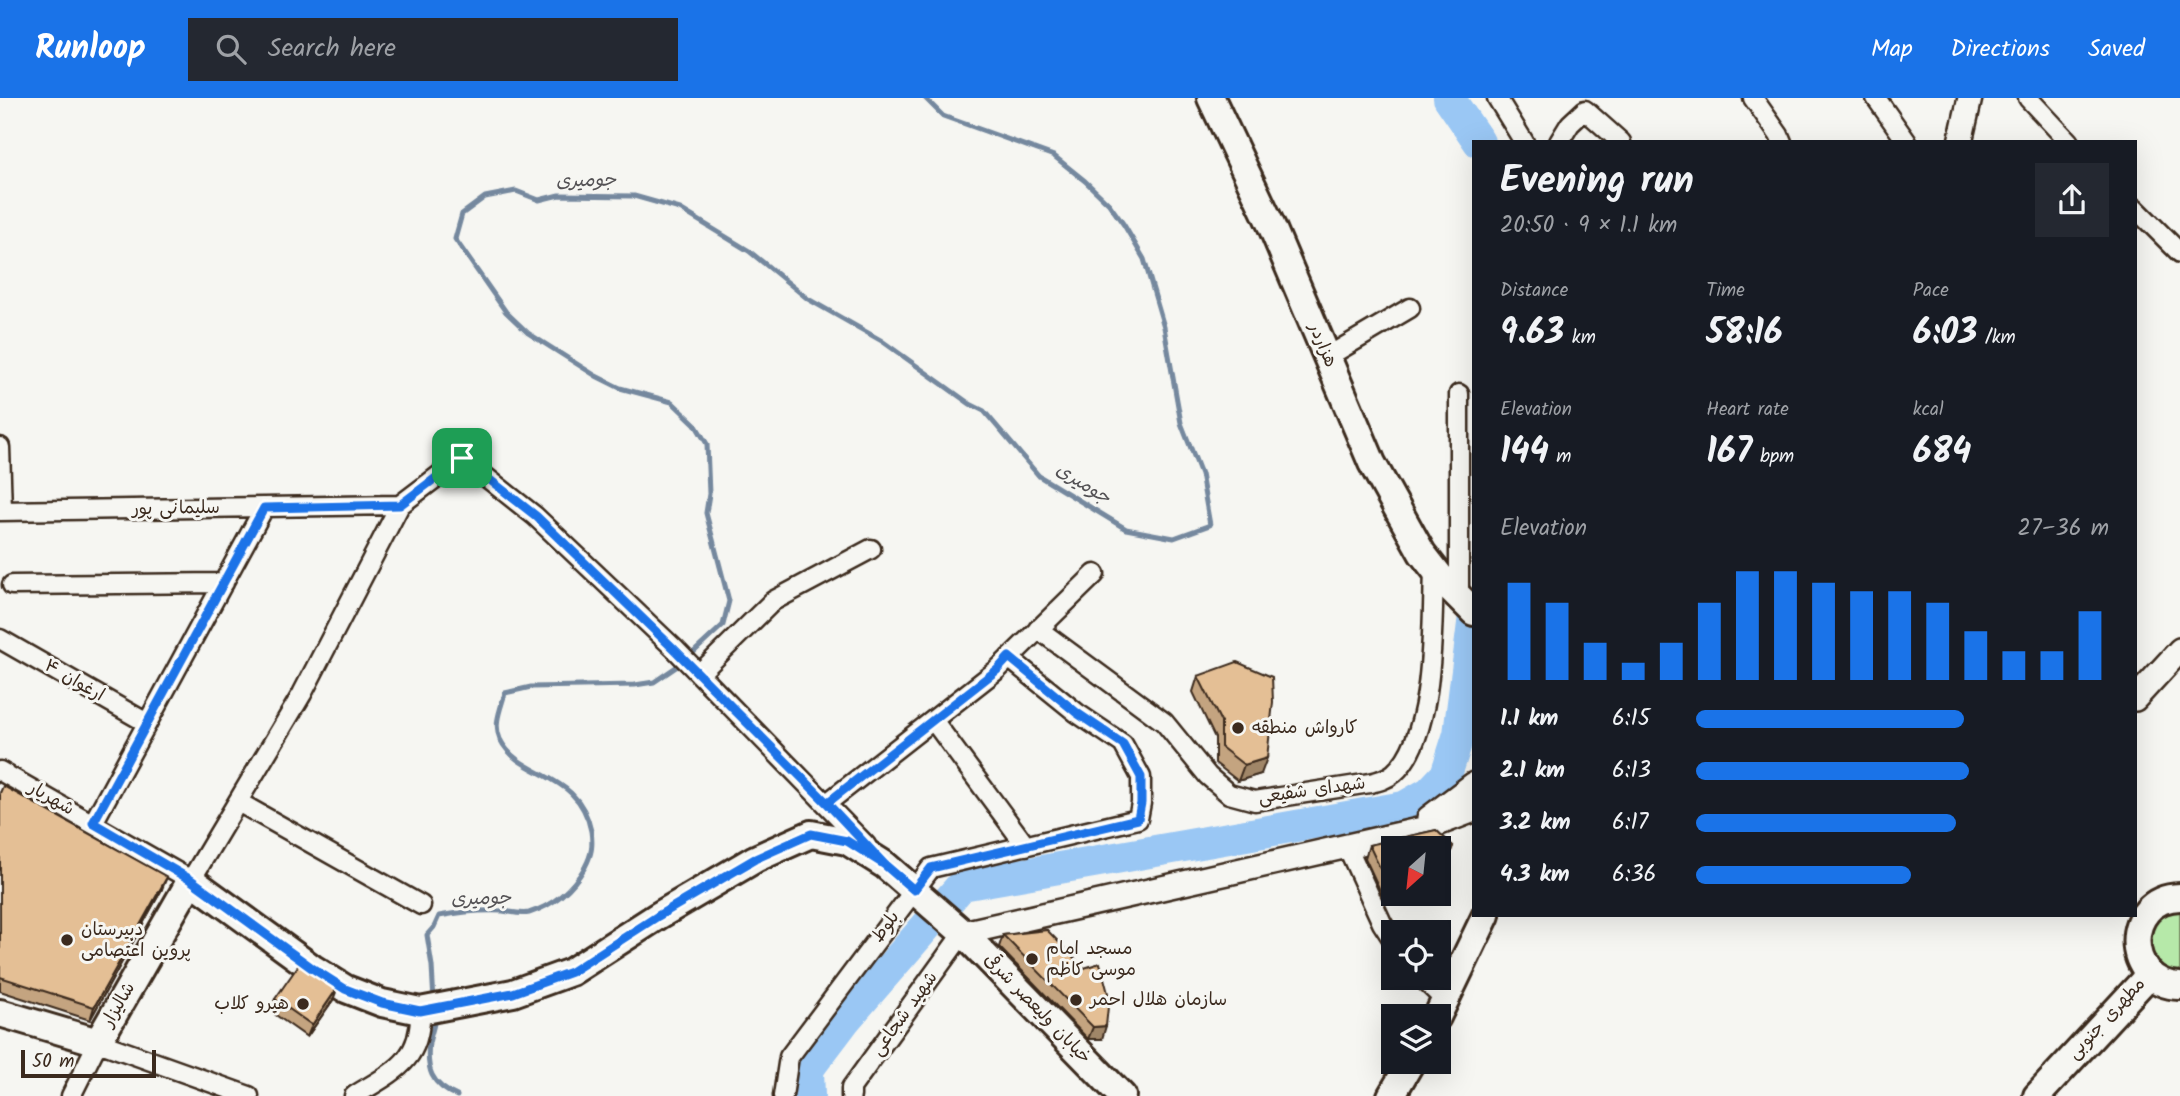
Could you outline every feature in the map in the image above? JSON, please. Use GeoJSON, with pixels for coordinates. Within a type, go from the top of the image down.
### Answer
{"type":"FeatureCollection","features":[{"type":"Feature","properties":{"kind":"main road","name":"هزاردر"},"geometry":{"type":"LineString","coordinates":[[1210,98],[1272,227],[1372,463],[1453,591]]}},
{"type":"Feature","properties":{"kind":"main road","name":"شهریار"},"geometry":{"type":"LineString","coordinates":[[191,880],[345,989],[382,1003],[432,1008],[513,993],[571,972],[658,916],[755,859],[811,834],[847,841],[885,865],[914,890]]}},
{"type":"Feature","properties":{"kind":"main road","name":"شالیزار"},"geometry":{"type":"LineString","coordinates":[[98,1042],[191,880]]}},
{"type":"Feature","properties":{"kind":"main road","name":"خیابان ولیعصر شرقی"},"geometry":{"type":"LineString","coordinates":[[914,890],[957,928],[1122,1096]]}},
{"type":"Feature","properties":{"kind":"main road"},"geometry":{"type":"LineString","coordinates":[[2180,897],[2141,905],[2136,936],[2136,950],[2141,963],[2150,974],[2162,982],[2180,986]]}},
{"type":"Feature","properties":{"kind":"main road"},"geometry":{"type":"LineString","coordinates":[[1444,1004],[1485,917]]}},
{"type":"Feature","properties":{"kind":"main road","name":"مطهری جنوبی"},"geometry":{"type":"LineString","coordinates":[[2047,1092],[2150,974]]}},
{"type":"Feature","properties":{"kind":"main road"},"geometry":{"type":"LineString","coordinates":[[0,1013],[98,1042]]}},
{"type":"Feature","properties":{"kind":"main road"},"geometry":{"type":"LineString","coordinates":[[1391,1096],[1404,1074]]}},
{"type":"Feature","properties":{"kind":"street"},"geometry":{"type":"LineString","coordinates":[[1497,98],[1523,140]]}},
{"type":"Feature","properties":{"kind":"street"},"geometry":{"type":"LineString","coordinates":[[1753,98],[1781,140]]}},
{"type":"Feature","properties":{"kind":"street"},"geometry":{"type":"LineString","coordinates":[[1876,98],[1906,140]]}},
{"type":"Feature","properties":{"kind":"street"},"geometry":{"type":"LineString","coordinates":[[1961,140],[1970,98]]}},
{"type":"Feature","properties":{"kind":"street"},"geometry":{"type":"LineString","coordinates":[[2028,98],[2067,140]]}},
{"type":"Feature","properties":{"kind":"street"},"geometry":{"type":"LineString","coordinates":[[1560,140],[1570,124],[1585,110],[1619,140]]}},
{"type":"Feature","properties":{"kind":"street"},"geometry":{"type":"LineString","coordinates":[[2137,210],[2180,253]]}},
{"type":"Feature","properties":{"kind":"street"},"geometry":{"type":"LineString","coordinates":[[1327,358],[1410,308]]}},
{"type":"Feature","properties":{"kind":"street","name":"شهدای شفیعی"},"geometry":{"type":"LineString","coordinates":[[1038,629],[1164,722],[1208,776],[1229,794],[1255,801],[1387,778],[1403,763],[1414,742],[1425,705],[1430,666],[1453,591],[1459,394]]}},
{"type":"Feature","properties":{"kind":"street"},"geometry":{"type":"LineString","coordinates":[[0,447],[1,511]]}},
{"type":"Feature","properties":{"kind":"street"},"geometry":{"type":"LineString","coordinates":[[191,880],[302,694],[400,505],[462,458],[536,516],[674,649],[885,865]]}},
{"type":"Feature","properties":{"kind":"street","name":"سلیمانی پور"},"geometry":{"type":"LineString","coordinates":[[1,511],[400,505]]}},
{"type":"Feature","properties":{"kind":"street"},"geometry":{"type":"LineString","coordinates":[[93,823],[264,508]]}},
{"type":"Feature","properties":{"kind":"street"},"geometry":{"type":"LineString","coordinates":[[704,679],[773,601],[871,549]]}},
{"type":"Feature","properties":{"kind":"street"},"geometry":{"type":"LineString","coordinates":[[827,803],[997,670],[1095,574]]}},
{"type":"Feature","properties":{"kind":"street"},"geometry":{"type":"LineString","coordinates":[[12,585],[224,583]]}},
{"type":"Feature","properties":{"kind":"street","name":"ارغوان ۴"},"geometry":{"type":"LineString","coordinates":[[0,639],[147,723]]}},
{"type":"Feature","properties":{"kind":"street"},"geometry":{"type":"LineString","coordinates":[[2137,697],[2180,650]]}},
{"type":"Feature","properties":{"kind":"street","name":"بلوط"},"geometry":{"type":"LineString","coordinates":[[783,1096],[789,1057],[931,868],[1138,819],[1141,777],[1123,744],[1077,713],[1013,654]]}},
{"type":"Feature","properties":{"kind":"street"},"geometry":{"type":"LineString","coordinates":[[933,720],[1026,846]]}},
{"type":"Feature","properties":{"kind":"street","name":"شهریار"},"geometry":{"type":"LineString","coordinates":[[0,771],[191,880]]}},
{"type":"Feature","properties":{"kind":"street"},"geometry":{"type":"LineString","coordinates":[[1407,832],[1472,786]]}},
{"type":"Feature","properties":{"kind":"street"},"geometry":{"type":"LineString","coordinates":[[239,802],[421,905]]}},
{"type":"Feature","properties":{"kind":"street"},"geometry":{"type":"LineString","coordinates":[[957,928],[1427,828],[1472,811]]}},
{"type":"Feature","properties":{"kind":"street"},"geometry":{"type":"LineString","coordinates":[[1347,846],[1381,921]]}},
{"type":"Feature","properties":{"kind":"street","name":"شهید شجاعی"},"geometry":{"type":"LineString","coordinates":[[851,1096],[851,1088],[957,928]]}},
{"type":"Feature","properties":{"kind":"street"},"geometry":{"type":"LineString","coordinates":[[354,1096],[395,1072],[405,1062],[414,1049],[432,1008]]}},
{"type":"Feature","properties":{"kind":"street"},"geometry":{"type":"LineString","coordinates":[[98,1042],[249,1096]]}},
{"type":"Feature","properties":{"kind":"street","name":"شالیزار"},"geometry":{"type":"LineString","coordinates":[[71,1096],[98,1042]]}},
{"type":"Feature","properties":{"kind":"green space"},"geometry":{"type":"Polygon","coordinates":[[[2180,905],[2180,978],[2149,959],[2149,929],[2154,918],[2180,905]]]}},
{"type":"Feature","properties":{"kind":"building","name":"کارواش منطقه"},"geometry":{"type":"Polygon","coordinates":[[[1237,662],[1272,677],[1273,702],[1267,758],[1244,765],[1221,747],[1221,722],[1198,676],[1237,662]]]}},
{"type":"Feature","properties":{"kind":"building","name":"دبیرستان پروین اعتصامی"},"geometry":{"type":"Polygon","coordinates":[[[3,786],[167,877],[94,1007],[0,977],[0,793],[3,786]]]}},
{"type":"Feature","properties":{"kind":"building"},"geometry":{"type":"Polygon","coordinates":[[[1436,830],[1442,836],[1409,836],[1436,830]]]}},
{"type":"Feature","properties":{"kind":"building"},"geometry":{"type":"Polygon","coordinates":[[[1381,842],[1381,870],[1369,845],[1381,842]]]}},
{"type":"Feature","properties":{"kind":"building"},"geometry":{"type":"Polygon","coordinates":[[[1047,930],[1084,968],[1100,963],[1109,997],[1106,1026],[1093,1027],[1003,935],[1047,930]]]}},
{"type":"Feature","properties":{"kind":"building","name":"هیرو کلاب"},"geometry":{"type":"Polygon","coordinates":[[[300,963],[338,987],[312,1025],[275,999],[300,963]]]}},
{"type":"Feature","properties":{"kind":"waterway","name":"جومیری"},"geometry":{"type":"LineString","coordinates":[[434,1002],[427,935],[439,916],[487,911],[526,914],[538,910],[569,889],[591,854],[591,831],[584,811],[575,797],[562,786],[521,762],[509,752],[500,739],[497,722],[505,693],[531,687],[635,685],[654,682],[682,663],[723,625],[729,601],[706,513],[709,494],[707,444],[695,424],[672,402],[620,388],[596,376],[528,333],[506,312],[455,239],[462,214],[485,197],[516,191],[539,200],[559,195],[634,196],[680,209],[749,251],[808,299],[882,341],[970,404],[984,411],[1039,476],[1126,529],[1174,538],[1210,525],[1201,474],[1181,423],[1164,327],[1144,259],[1124,225],[1109,204],[1054,156],[943,116],[925,98]]}},
{"type":"Feature","properties":{"kind":"waterway"},"geometry":{"type":"LineString","coordinates":[[1449,98],[1478,140]]}},
{"type":"Feature","properties":{"kind":"waterway"},"geometry":{"type":"LineString","coordinates":[[809,1096],[808,1069],[845,1020],[962,885],[1404,807],[1430,792],[1446,775],[1459,734],[1472,632]]}},
{"type":"Feature","properties":{"kind":"waterway","name":"جومیری"},"geometry":{"type":"LineString","coordinates":[[435,1015],[428,1061],[436,1081],[457,1096]]}},
{"type":"Feature","properties":{"kind":"place","name":"کارواش منطقه"},"geometry":{"type":"Point","coordinates":[1238,728]}},
{"type":"Feature","properties":{"kind":"place","name":"دبیرستان پروین اعتصامی"},"geometry":{"type":"Point","coordinates":[67,940]}},
{"type":"Feature","properties":{"kind":"place","name":"مسجد امام موسی کاظم"},"geometry":{"type":"Point","coordinates":[1032,959]}},
{"type":"Feature","properties":{"kind":"place","name":"سازمان هلال احمر"},"geometry":{"type":"Point","coordinates":[1076,1000]}},
{"type":"Feature","properties":{"kind":"place","name":"هیرو کلاب"},"geometry":{"type":"Point","coordinates":[303,1004]}},
{"type":"Feature","properties":{"kind":"route"},"geometry":{"type":"LineString","coordinates":[[462,458],[400,505],[264,508],[93,823],[191,880],[345,989],[382,1003],[420,1011],[472,1002],[540,985],[571,972],[658,916],[755,859],[811,834],[847,841],[885,865],[827,803],[997,670],[1009,657],[1077,713],[1123,744],[1141,777],[1138,819],[931,868],[914,890],[885,865],[674,649],[536,516],[462,458]]}}]}
